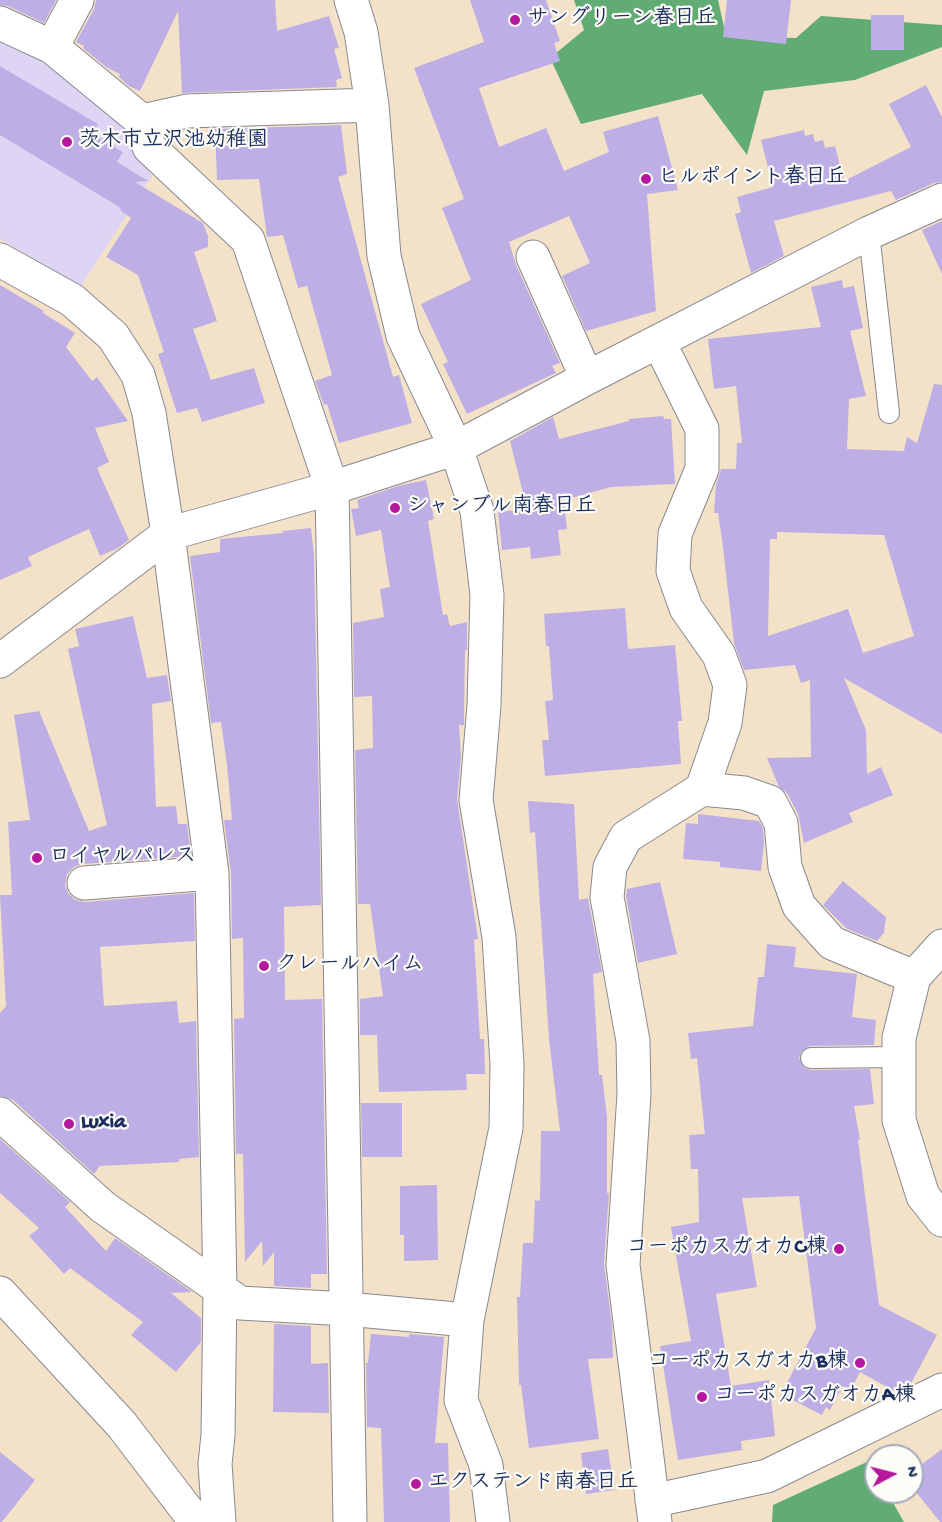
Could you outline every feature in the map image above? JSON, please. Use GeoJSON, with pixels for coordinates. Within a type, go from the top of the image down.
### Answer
{"type":"FeatureCollection","features":[{"type":"Feature","properties":{"kind":"street"},"geometry":{"type":"LineString","coordinates":[[52,47],[77,0]]}},
{"type":"Feature","properties":{"kind":"street"},"geometry":{"type":"LineString","coordinates":[[351,0],[361,32],[372,105],[384,256],[403,336],[456,448],[477,511],[488,595],[484,705],[476,800],[499,937],[507,1064],[506,1128],[467,1320],[461,1400],[486,1465],[493,1522]]}},
{"type":"Feature","properties":{"kind":"street"},"geometry":{"type":"LineString","coordinates":[[0,23],[52,47],[142,121],[149,147],[248,240],[332,488],[350,1522]]}},
{"type":"Feature","properties":{"kind":"street"},"geometry":{"type":"LineString","coordinates":[[142,121],[187,111],[372,105]]}},
{"type":"Feature","properties":{"kind":"street"},"geometry":{"type":"LineString","coordinates":[[0,661],[168,534],[332,488],[456,448],[869,233],[942,200]]}},
{"type":"Feature","properties":{"kind":"street"},"geometry":{"type":"LineString","coordinates":[[533,257],[587,378]]}},
{"type":"Feature","properties":{"kind":"street"},"geometry":{"type":"LineString","coordinates":[[0,260],[72,300],[114,336],[138,375],[149,413],[168,534],[212,873],[220,1290],[218,1435],[215,1464],[219,1522]]}},
{"type":"Feature","properties":{"kind":"street"},"geometry":{"type":"LineString","coordinates":[[659,342],[702,429],[702,469],[675,534],[673,571],[686,608],[719,655],[730,685],[725,723],[702,789]]}},
{"type":"Feature","properties":{"kind":"street"},"geometry":{"type":"LineString","coordinates":[[914,977],[832,943],[799,906],[785,867],[781,823],[770,802],[744,793],[702,789],[626,837],[610,867],[607,897],[633,1041],[634,1094],[623,1265],[653,1512],[767,1476],[942,1390]]}},
{"type":"Feature","properties":{"kind":"street"},"geometry":{"type":"LineString","coordinates":[[84,883],[212,873]]}},
{"type":"Feature","properties":{"kind":"street"},"geometry":{"type":"LineString","coordinates":[[942,946],[914,977],[899,1038],[899,1120],[923,1196],[942,1220]]}},
{"type":"Feature","properties":{"kind":"street"},"geometry":{"type":"LineString","coordinates":[[0,1114],[102,1207],[240,1303],[347,1309],[467,1320]]}},
{"type":"Feature","properties":{"kind":"street"},"geometry":{"type":"LineString","coordinates":[[0,1293],[122,1425],[196,1522]]}},
{"type":"Feature","properties":{"kind":"lane"},"geometry":{"type":"LineString","coordinates":[[869,233],[889,413]]}},
{"type":"Feature","properties":{"kind":"lane"},"geometry":{"type":"LineString","coordinates":[[811,1058],[899,1057]]}},
{"type":"Feature","properties":{"kind":"shaded area","name":"茨木市立沢池幼稚園"},"geometry":{"type":"Polygon","coordinates":[[[0,37],[49,61],[116,107],[152,176],[81,286],[0,239],[0,37]]]}},
{"type":"Feature","properties":{"kind":"green space"},"geometry":{"type":"Polygon","coordinates":[[[574,0],[718,0],[726,36],[796,38],[821,16],[942,25],[942,47],[855,80],[764,91],[747,155],[702,94],[581,124],[550,58],[584,30],[574,0]]]}},
{"type":"Feature","properties":{"kind":"green space"},"geometry":{"type":"Polygon","coordinates":[[[864,1463],[864,1504],[894,1504],[904,1522],[772,1522],[773,1505],[864,1463]]]}},
{"type":"Feature","properties":{"kind":"building"},"geometry":{"type":"Polygon","coordinates":[[[0,0],[56,0],[44,23],[8,6],[0,5],[0,0]]]}},
{"type":"Feature","properties":{"kind":"building"},"geometry":{"type":"Polygon","coordinates":[[[96,0],[275,0],[277,31],[329,16],[339,48],[334,49],[342,78],[336,80],[337,87],[182,93],[178,11],[140,91],[129,86],[119,77],[120,74],[106,67],[83,48],[84,46],[76,42],[94,9],[96,0]]]}},
{"type":"Feature","properties":{"kind":"building"},"geometry":{"type":"Polygon","coordinates":[[[470,0],[546,0],[560,41],[554,43],[560,61],[479,88],[499,147],[546,128],[564,171],[609,152],[603,132],[658,116],[678,190],[647,194],[656,311],[586,331],[562,276],[590,263],[569,216],[509,242],[516,265],[560,363],[552,366],[556,373],[467,414],[443,364],[448,362],[421,304],[471,280],[442,208],[464,199],[414,68],[484,42],[470,0]]]}},
{"type":"Feature","properties":{"kind":"building"},"geometry":{"type":"Polygon","coordinates":[[[727,0],[791,0],[786,44],[723,37],[727,0]]]}},
{"type":"Feature","properties":{"kind":"building"},"geometry":{"type":"Polygon","coordinates":[[[871,15],[904,15],[904,50],[871,50],[871,15]]]}},
{"type":"Feature","properties":{"kind":"building"},"geometry":{"type":"Polygon","coordinates":[[[0,66],[98,124],[92,134],[123,152],[117,162],[148,181],[135,182],[203,223],[208,236],[208,247],[194,252],[217,321],[193,329],[211,380],[254,368],[265,403],[202,422],[197,408],[177,413],[158,354],[164,352],[138,275],[106,257],[131,218],[120,210],[121,208],[0,135],[0,66]]]}},
{"type":"Feature","properties":{"kind":"building"},"geometry":{"type":"Polygon","coordinates":[[[926,85],[942,117],[942,182],[934,183],[896,200],[891,191],[774,221],[784,256],[751,273],[735,214],[741,212],[737,197],[773,187],[761,140],[804,130],[805,136],[813,134],[815,142],[823,140],[825,148],[835,146],[844,181],[911,147],[889,104],[926,85]]]}},
{"type":"Feature","properties":{"kind":"building"},"geometry":{"type":"Polygon","coordinates":[[[341,125],[347,174],[338,177],[393,377],[399,375],[412,423],[339,443],[327,404],[324,405],[315,381],[332,375],[307,286],[298,288],[283,235],[267,237],[259,179],[217,180],[215,129],[341,125]]]}},
{"type":"Feature","properties":{"kind":"building"},"geometry":{"type":"Polygon","coordinates":[[[942,221],[942,274],[922,230],[942,221]]]}},
{"type":"Feature","properties":{"kind":"building"},"geometry":{"type":"Polygon","coordinates":[[[842,280],[843,288],[854,286],[863,328],[850,331],[866,396],[849,399],[847,449],[904,451],[907,437],[917,443],[934,384],[942,385],[942,734],[844,678],[866,730],[867,774],[881,767],[893,795],[849,813],[853,822],[804,843],[798,814],[787,793],[779,787],[767,758],[811,757],[810,680],[801,683],[795,665],[744,670],[734,643],[718,513],[714,513],[716,485],[721,469],[736,469],[737,443],[742,443],[736,386],[714,389],[708,339],[821,327],[811,287],[842,280]],[[777,532],[777,539],[770,539],[768,636],[848,609],[863,653],[914,636],[884,535],[777,532]]]}},
{"type":"Feature","properties":{"kind":"building"},"geometry":{"type":"Polygon","coordinates":[[[0,285],[44,311],[43,313],[75,333],[66,347],[92,381],[97,377],[128,421],[95,428],[109,462],[97,468],[129,540],[100,556],[89,529],[28,557],[32,566],[0,580],[0,285]]]}},
{"type":"Feature","properties":{"kind":"building"},"geometry":{"type":"Polygon","coordinates":[[[663,416],[664,419],[671,419],[675,484],[611,487],[564,500],[567,529],[558,530],[561,555],[531,559],[530,547],[502,550],[498,512],[527,509],[510,441],[553,417],[559,439],[629,421],[629,419],[663,416]]]}},
{"type":"Feature","properties":{"kind":"building"},"geometry":{"type":"Polygon","coordinates":[[[426,480],[434,519],[428,521],[443,615],[447,614],[450,626],[467,622],[464,725],[459,725],[461,756],[457,799],[478,939],[474,940],[480,1039],[484,1039],[485,1074],[466,1074],[467,1090],[379,1092],[377,1035],[360,1035],[360,999],[383,996],[370,904],[358,904],[355,750],[373,748],[372,696],[354,697],[353,623],[384,617],[380,589],[390,587],[381,530],[356,536],[351,509],[359,508],[357,500],[398,486],[426,480]]]}},
{"type":"Feature","properties":{"kind":"building"},"geometry":{"type":"Polygon","coordinates":[[[311,528],[314,555],[321,905],[284,907],[285,1000],[322,999],[327,1274],[311,1274],[311,1288],[274,1286],[274,1252],[263,1266],[262,1241],[245,1262],[243,1154],[236,1154],[234,1019],[244,1018],[243,938],[232,939],[231,873],[224,820],[232,820],[227,765],[221,722],[211,723],[190,556],[220,552],[220,539],[311,528]]]}},
{"type":"Feature","properties":{"kind":"building"},"geometry":{"type":"Polygon","coordinates":[[[625,608],[628,649],[675,645],[682,721],[678,721],[681,764],[545,776],[542,740],[549,740],[545,701],[553,700],[544,614],[625,608]]]}},
{"type":"Feature","properties":{"kind":"building"},"geometry":{"type":"Polygon","coordinates":[[[133,616],[147,678],[167,675],[171,701],[152,704],[156,807],[176,806],[178,824],[187,824],[191,856],[82,864],[74,867],[67,874],[65,885],[68,893],[75,900],[85,902],[194,893],[195,941],[100,947],[104,1006],[177,1001],[179,1023],[196,1021],[199,1157],[179,1159],[179,1162],[100,1166],[94,1174],[13,1100],[0,1096],[0,1013],[6,1006],[0,895],[12,895],[8,822],[30,820],[14,715],[39,711],[89,831],[107,825],[68,649],[79,646],[75,629],[133,616]]]}},
{"type":"Feature","properties":{"kind":"building"},"geometry":{"type":"Polygon","coordinates":[[[528,801],[574,804],[579,900],[588,898],[602,972],[593,974],[599,1075],[602,1075],[607,1117],[607,1193],[609,1193],[604,1264],[612,1325],[613,1358],[588,1359],[599,1439],[529,1448],[521,1385],[519,1385],[517,1297],[520,1297],[523,1243],[533,1243],[535,1200],[540,1201],[541,1131],[560,1131],[549,1039],[535,832],[530,833],[528,801]]]}},
{"type":"Feature","properties":{"kind":"building"},"geometry":{"type":"Polygon","coordinates":[[[698,814],[759,821],[763,828],[764,842],[761,871],[720,867],[720,862],[683,859],[686,823],[698,824],[698,814]]]}},
{"type":"Feature","properties":{"kind":"building"},"geometry":{"type":"Polygon","coordinates":[[[843,881],[886,917],[884,933],[877,941],[847,929],[823,905],[843,881]]]}},
{"type":"Feature","properties":{"kind":"building"},"geometry":{"type":"Polygon","coordinates":[[[660,882],[677,954],[638,963],[626,896],[627,889],[660,882]]]}},
{"type":"Feature","properties":{"kind":"building"},"geometry":{"type":"Polygon","coordinates":[[[767,944],[796,947],[794,967],[857,974],[852,1017],[876,1020],[874,1045],[810,1046],[801,1052],[799,1059],[805,1068],[811,1070],[870,1069],[874,1104],[854,1106],[879,1305],[937,1335],[910,1385],[896,1392],[860,1372],[851,1390],[843,1386],[830,1410],[826,1407],[822,1415],[781,1394],[816,1328],[799,1196],[742,1198],[757,1287],[716,1294],[731,1386],[769,1380],[775,1436],[741,1441],[742,1450],[678,1460],[660,1346],[691,1341],[671,1227],[699,1222],[698,1169],[691,1169],[689,1135],[705,1134],[697,1058],[691,1059],[688,1033],[753,1026],[758,977],[764,977],[767,944]]]}},
{"type":"Feature","properties":{"kind":"building"},"geometry":{"type":"Polygon","coordinates":[[[361,1103],[402,1103],[402,1157],[362,1157],[361,1103]]]}},
{"type":"Feature","properties":{"kind":"building"},"geometry":{"type":"Polygon","coordinates":[[[0,1139],[70,1202],[65,1207],[106,1251],[115,1238],[192,1292],[171,1293],[201,1318],[201,1342],[176,1372],[131,1335],[143,1322],[70,1268],[64,1274],[29,1236],[39,1228],[0,1193],[0,1139]]]}},
{"type":"Feature","properties":{"kind":"building"},"geometry":{"type":"Polygon","coordinates":[[[437,1185],[438,1260],[404,1261],[404,1235],[400,1235],[400,1186],[437,1185]]]}},
{"type":"Feature","properties":{"kind":"building"},"geometry":{"type":"Polygon","coordinates":[[[274,1324],[311,1326],[311,1364],[328,1363],[329,1413],[273,1412],[274,1324]]]}},
{"type":"Feature","properties":{"kind":"building"},"geometry":{"type":"Polygon","coordinates":[[[371,1334],[444,1337],[435,1443],[448,1443],[450,1522],[384,1522],[381,1428],[367,1427],[366,1363],[368,1363],[371,1334]]]}},
{"type":"Feature","properties":{"kind":"building"},"geometry":{"type":"Polygon","coordinates":[[[608,1449],[614,1490],[586,1494],[581,1453],[608,1449]]]}},
{"type":"Feature","properties":{"kind":"building"},"geometry":{"type":"Polygon","coordinates":[[[942,1449],[942,1522],[924,1502],[924,1463],[942,1449]]]}},
{"type":"Feature","properties":{"kind":"building"},"geometry":{"type":"Polygon","coordinates":[[[0,1452],[35,1480],[2,1522],[0,1522],[0,1452]]]}},
{"type":"Feature","properties":{"kind":"place","name":"サングリーン春日丘"},"geometry":{"type":"Point","coordinates":[515,20]}},
{"type":"Feature","properties":{"kind":"place","name":"茨木市立沢池幼稚園"},"geometry":{"type":"Point","coordinates":[67,142]}},
{"type":"Feature","properties":{"kind":"place","name":"ヒルポイント春日丘"},"geometry":{"type":"Point","coordinates":[646,179]}},
{"type":"Feature","properties":{"kind":"place","name":"シャンブル南春日丘"},"geometry":{"type":"Point","coordinates":[395,508]}},
{"type":"Feature","properties":{"kind":"place","name":"ロイヤルパレス"},"geometry":{"type":"Point","coordinates":[37,858]}},
{"type":"Feature","properties":{"kind":"place","name":"クレールハイム"},"geometry":{"type":"Point","coordinates":[264,966]}},
{"type":"Feature","properties":{"kind":"place","name":"Luxia"},"geometry":{"type":"Point","coordinates":[69,1124]}},
{"type":"Feature","properties":{"kind":"place","name":"コーポカスガオカC棟"},"geometry":{"type":"Point","coordinates":[839,1249]}},
{"type":"Feature","properties":{"kind":"place","name":"コーポカスガオカB棟"},"geometry":{"type":"Point","coordinates":[860,1363]}},
{"type":"Feature","properties":{"kind":"place","name":"コーポカスガオカA棟"},"geometry":{"type":"Point","coordinates":[702,1397]}},
{"type":"Feature","properties":{"kind":"place","name":"エクステンド南春日丘"},"geometry":{"type":"Point","coordinates":[416,1484]}}]}
